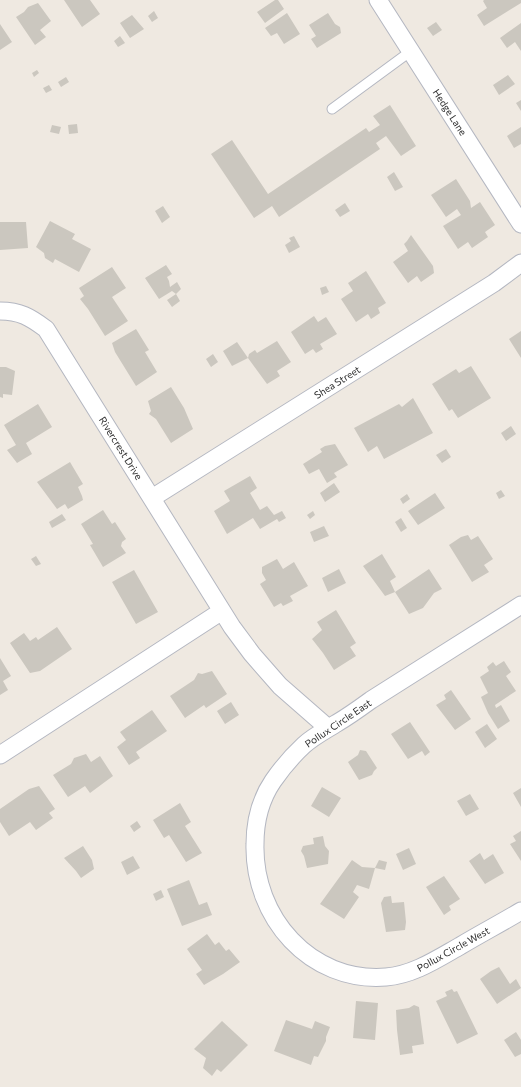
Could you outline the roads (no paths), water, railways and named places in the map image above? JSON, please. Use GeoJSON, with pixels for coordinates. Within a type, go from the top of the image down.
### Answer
{"type":"FeatureCollection","features":[{"type":"Feature","properties":{"kind":"street","name":"Hedge Lane"},"geometry":{"type":"LineString","coordinates":[[378,0],[521,224]]}},
{"type":"Feature","properties":{"kind":"street","name":"Shea Street"},"geometry":{"type":"LineString","coordinates":[[152,498],[494,283],[521,263]]}},
{"type":"Feature","properties":{"kind":"street","name":"Rivercrest Drive"},"geometry":{"type":"LineString","coordinates":[[0,311],[11,311],[30,317],[46,329],[222,611],[252,654],[280,686],[328,728]]}},
{"type":"Feature","properties":{"kind":"street","name":"Pollux Circle East"},"geometry":{"type":"LineString","coordinates":[[334,970],[304,953],[289,938],[270,911],[259,884],[254,860],[255,831],[260,807],[271,784],[286,762],[305,744],[521,605]]}},
{"type":"Feature","properties":{"kind":"street"},"geometry":{"type":"LineString","coordinates":[[0,755],[222,611]]}},
{"type":"Feature","properties":{"kind":"street","name":"Pollux Circle West"},"geometry":{"type":"LineString","coordinates":[[334,970],[365,977],[387,977],[413,971],[521,911]]}},
{"type":"Feature","properties":{"kind":"lane"},"geometry":{"type":"LineString","coordinates":[[332,109],[411,51]]}}]}
